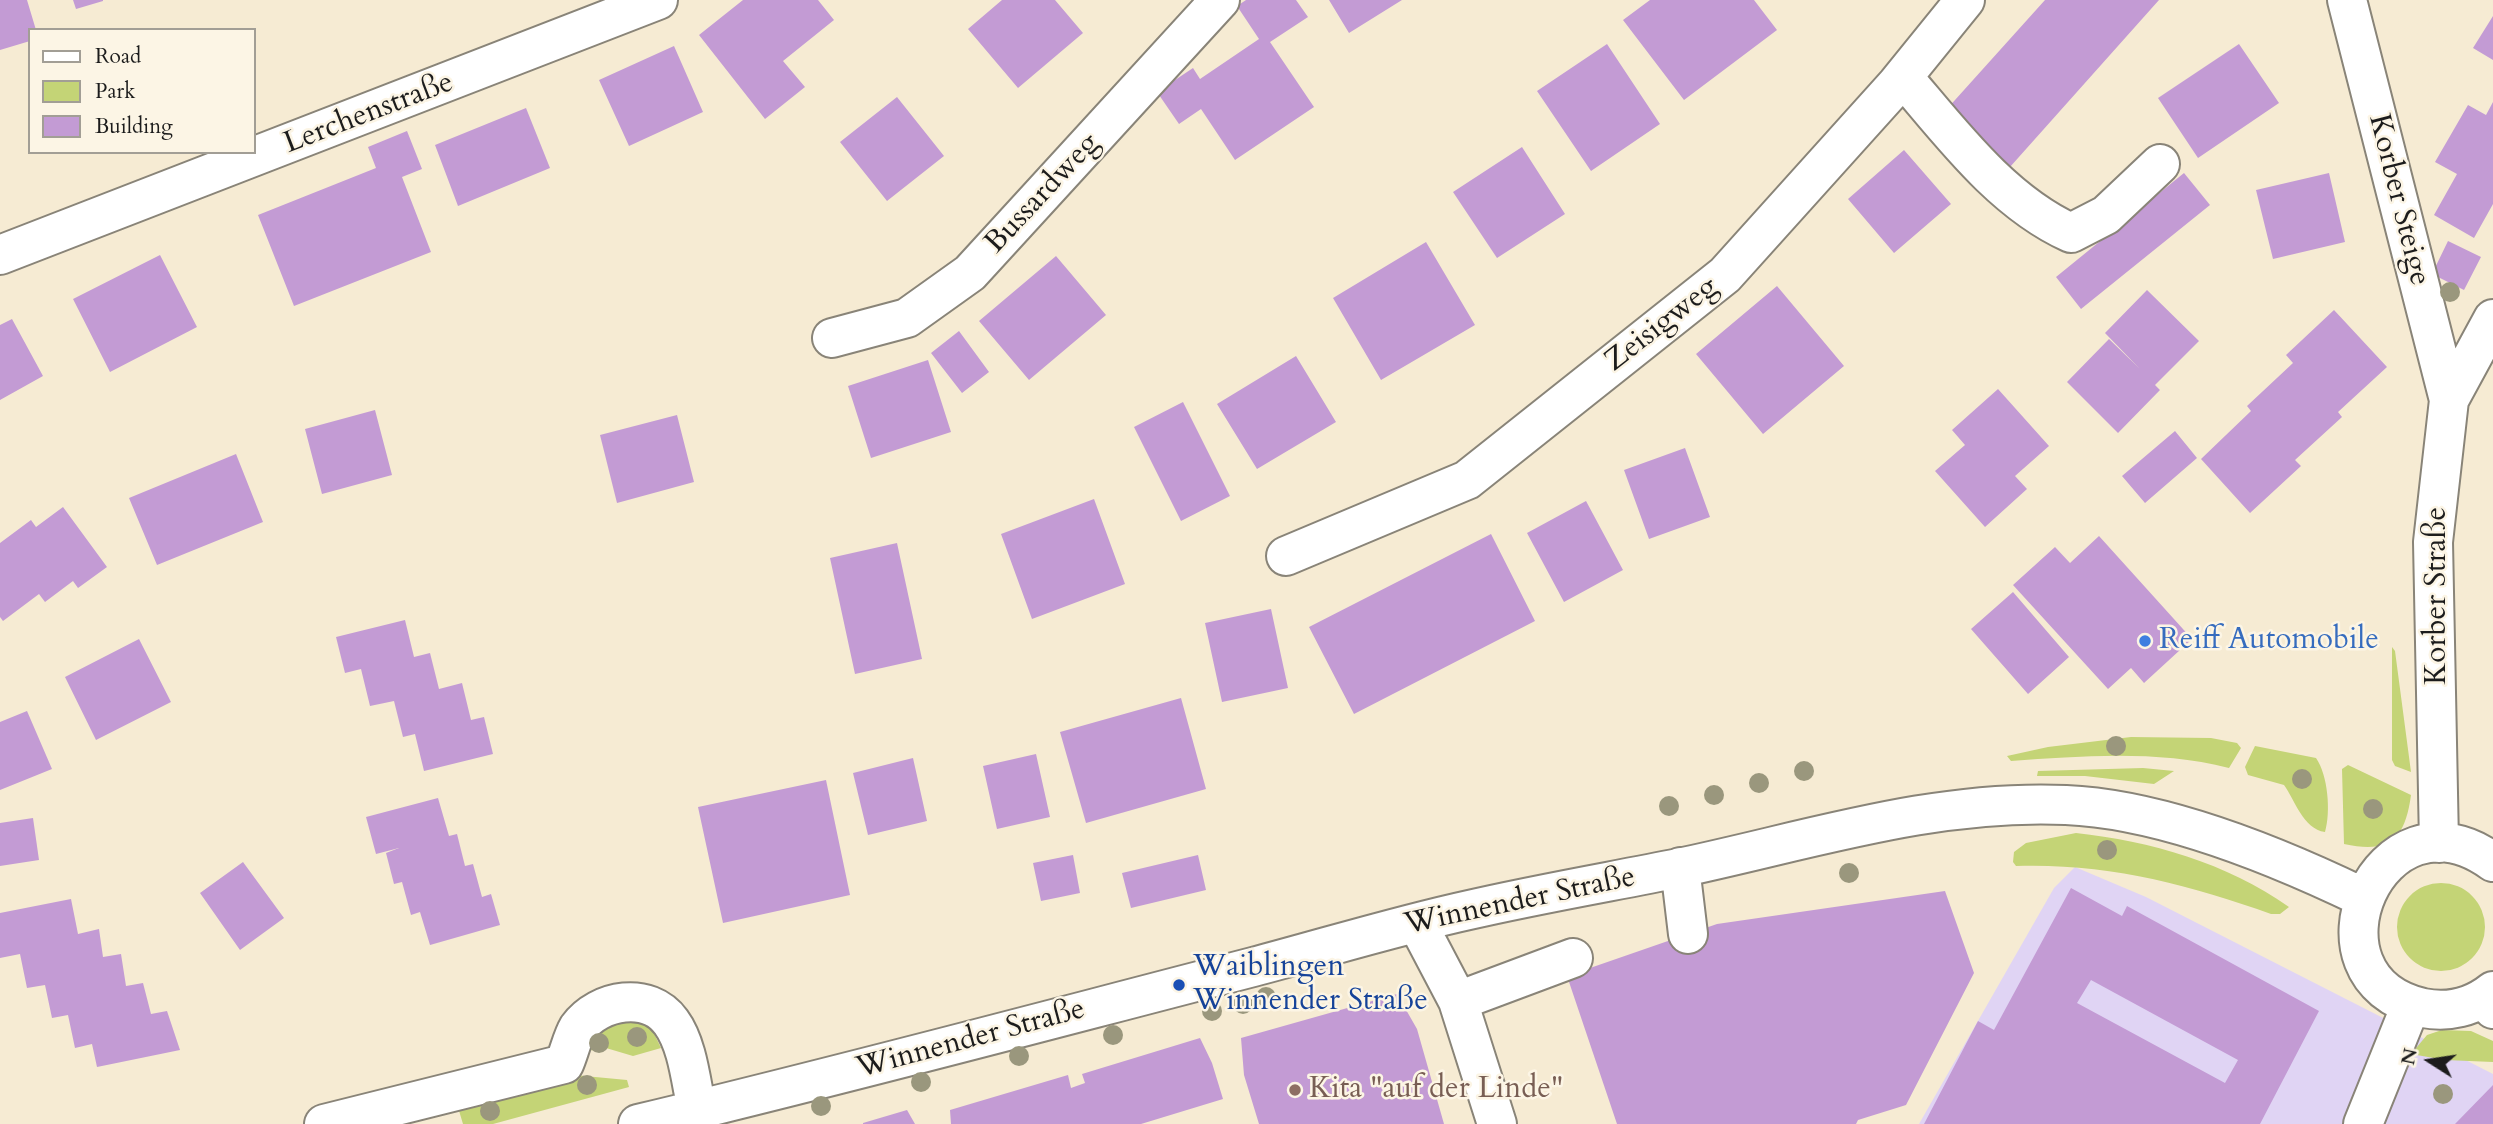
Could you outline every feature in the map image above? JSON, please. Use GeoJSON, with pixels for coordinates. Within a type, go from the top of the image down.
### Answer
{"type":"FeatureCollection","features":[{"type":"Feature","properties":{"kind":"street","name":"Lerchenstraße"},"geometry":{"type":"LineString","coordinates":[[0,256],[658,0]]}},
{"type":"Feature","properties":{"kind":"street","name":"Bussardweg"},"geometry":{"type":"LineString","coordinates":[[832,338],[907,318],[970,273],[1220,0]]}},
{"type":"Feature","properties":{"kind":"street","name":"Zeisigweg"},"geometry":{"type":"LineString","coordinates":[[1286,556],[1467,480],[1725,275],[1903,77],[1965,0]]}},
{"type":"Feature","properties":{"kind":"street","name":"Korber Steige"},"geometry":{"type":"LineString","coordinates":[[2347,0],[2449,400]]}},
{"type":"Feature","properties":{"kind":"street"},"geometry":{"type":"LineString","coordinates":[[1903,77],[2003,187],[2048,223],[2071,233],[2106,215],[2160,164]]}},
{"type":"Feature","properties":{"kind":"street","name":"Korber Straße"},"geometry":{"type":"LineString","coordinates":[[2439,843],[2433,542],[2449,400],[2493,319]]}},
{"type":"Feature","properties":{"kind":"street","name":"Winnender Straße"},"geometry":{"type":"LineString","coordinates":[[638,1124],[1417,923],[1926,812],[1972,805],[2064,804],[2152,819],[2233,843],[2314,874],[2362,897]]}},
{"type":"Feature","properties":{"kind":"street"},"geometry":{"type":"LineString","coordinates":[[2490,999],[2460,1008],[2435,1010],[2411,1005],[2389,993],[2372,975],[2360,950],[2357,924],[2362,897],[2375,876],[2392,858],[2415,847],[2439,843],[2461,845],[2493,862]]}},
{"type":"Feature","properties":{"kind":"street"},"geometry":{"type":"LineString","coordinates":[[1680,867],[1688,934]]}},
{"type":"Feature","properties":{"kind":"street"},"geometry":{"type":"LineString","coordinates":[[1417,923],[1458,1001],[1497,1124]]}},
{"type":"Feature","properties":{"kind":"street"},"geometry":{"type":"LineString","coordinates":[[1458,1001],[1573,958]]}},
{"type":"Feature","properties":{"kind":"street"},"geometry":{"type":"LineString","coordinates":[[324,1124],[564,1064],[578,1029],[592,1016],[600,1009],[633,1000],[661,1010],[673,1024],[697,1110]]}},
{"type":"Feature","properties":{"kind":"street"},"geometry":{"type":"LineString","coordinates":[[2362,1124],[2411,1005]]}},
{"type":"Feature","properties":{"kind":"shaded area"},"geometry":{"type":"Polygon","coordinates":[[[2075,867],[2146,897],[2493,1074],[2493,1124],[1919,1124],[2054,888],[2075,867]]]}},
{"type":"Feature","properties":{"kind":"green space"},"geometry":{"type":"Polygon","coordinates":[[[2392,647],[2395,651],[2411,772],[2395,766],[2392,760],[2392,647]]]}},
{"type":"Feature","properties":{"kind":"green space"},"geometry":{"type":"Polygon","coordinates":[[[2131,737],[2211,738],[2237,743],[2241,748],[2229,768],[2202,762],[2148,757],[2093,756],[2011,761],[2007,756],[2048,747],[2131,737]]]}},
{"type":"Feature","properties":{"kind":"green space"},"geometry":{"type":"Polygon","coordinates":[[[2255,746],[2316,758],[2327,794],[2325,832],[2317,830],[2305,820],[2284,785],[2248,775],[2245,767],[2255,746]]]}},
{"type":"Feature","properties":{"kind":"green space"},"geometry":{"type":"Polygon","coordinates":[[[2348,765],[2411,795],[2404,823],[2392,840],[2373,847],[2344,844],[2342,769],[2348,765]]]}},
{"type":"Feature","properties":{"kind":"green space"},"geometry":{"type":"Polygon","coordinates":[[[2143,768],[2174,771],[2154,784],[2085,776],[2037,776],[2038,771],[2143,768]]]}},
{"type":"Feature","properties":{"kind":"green space"},"geometry":{"type":"Polygon","coordinates":[[[2076,833],[2132,842],[2187,856],[2240,878],[2289,907],[2280,914],[2271,914],[2209,893],[2146,878],[2082,868],[2016,866],[2013,862],[2014,852],[2026,843],[2076,833]]]}},
{"type":"Feature","properties":{"kind":"green space"},"geometry":{"type":"Polygon","coordinates":[[[2441,883],[2458,887],[2472,896],[2481,910],[2485,927],[2481,944],[2472,958],[2458,967],[2441,971],[2424,967],[2410,958],[2401,944],[2397,927],[2401,910],[2410,896],[2424,887],[2441,883]]]}},
{"type":"Feature","properties":{"kind":"green space"},"geometry":{"type":"Polygon","coordinates":[[[630,1017],[650,1025],[661,1048],[633,1056],[606,1048],[587,1051],[593,1027],[630,1017]]]}},
{"type":"Feature","properties":{"kind":"green space"},"geometry":{"type":"Polygon","coordinates":[[[2442,1030],[2471,1031],[2493,1041],[2493,1062],[2445,1060],[2411,1054],[2427,1035],[2442,1030]]]}},
{"type":"Feature","properties":{"kind":"green space"},"geometry":{"type":"Polygon","coordinates":[[[574,1075],[627,1080],[629,1087],[493,1124],[463,1124],[457,1104],[574,1075]]]}},
{"type":"Feature","properties":{"kind":"building"},"geometry":{"type":"Polygon","coordinates":[[[0,0],[27,0],[35,28],[28,28],[28,42],[0,50],[0,0]]]}},
{"type":"Feature","properties":{"kind":"building"},"geometry":{"type":"Polygon","coordinates":[[[73,0],[103,0],[103,1],[76,9],[73,0]]]}},
{"type":"Feature","properties":{"kind":"building"},"geometry":{"type":"Polygon","coordinates":[[[743,0],[818,0],[834,20],[783,61],[805,87],[765,119],[699,35],[743,0]]]}},
{"type":"Feature","properties":{"kind":"building"},"geometry":{"type":"Polygon","coordinates":[[[1002,0],[1055,0],[1083,33],[1018,88],[968,29],[1002,0]]]}},
{"type":"Feature","properties":{"kind":"building"},"geometry":{"type":"Polygon","coordinates":[[[1246,0],[1296,0],[1308,17],[1270,42],[1314,107],[1235,160],[1201,109],[1179,124],[1157,92],[1193,68],[1200,79],[1259,39],[1237,6],[1246,0]]]}},
{"type":"Feature","properties":{"kind":"building"},"geometry":{"type":"Polygon","coordinates":[[[1329,0],[1402,0],[1349,33],[1329,0]]]}},
{"type":"Feature","properties":{"kind":"building"},"geometry":{"type":"Polygon","coordinates":[[[1650,0],[1754,0],[1777,30],[1684,100],[1623,20],[1650,0]]]}},
{"type":"Feature","properties":{"kind":"building"},"geometry":{"type":"Polygon","coordinates":[[[2045,0],[2159,0],[2010,167],[1946,110],[2045,0]]]}},
{"type":"Feature","properties":{"kind":"building"},"geometry":{"type":"Polygon","coordinates":[[[2493,16],[2493,60],[2473,48],[2493,16]]]}},
{"type":"Feature","properties":{"kind":"building"},"geometry":{"type":"Polygon","coordinates":[[[1607,44],[1660,124],[1591,171],[1537,91],[1607,44]]]}},
{"type":"Feature","properties":{"kind":"building"},"geometry":{"type":"Polygon","coordinates":[[[2239,44],[2279,103],[2198,158],[2158,98],[2239,44]]]}},
{"type":"Feature","properties":{"kind":"building"},"geometry":{"type":"Polygon","coordinates":[[[674,46],[703,112],[629,146],[599,80],[674,46]]]}},
{"type":"Feature","properties":{"kind":"building"},"geometry":{"type":"Polygon","coordinates":[[[897,97],[944,156],[887,201],[840,142],[897,97]]]}},
{"type":"Feature","properties":{"kind":"building"},"geometry":{"type":"Polygon","coordinates":[[[2493,102],[2493,204],[2474,238],[2434,215],[2457,174],[2435,162],[2468,105],[2486,115],[2493,102]]]}},
{"type":"Feature","properties":{"kind":"building"},"geometry":{"type":"Polygon","coordinates":[[[526,108],[550,168],[458,206],[435,145],[526,108]]]}},
{"type":"Feature","properties":{"kind":"building"},"geometry":{"type":"Polygon","coordinates":[[[407,131],[422,169],[402,177],[431,252],[294,306],[258,215],[376,168],[368,147],[407,131]]]}},
{"type":"Feature","properties":{"kind":"building"},"geometry":{"type":"Polygon","coordinates":[[[1522,147],[1565,214],[1497,258],[1453,192],[1522,147]]]}},
{"type":"Feature","properties":{"kind":"building"},"geometry":{"type":"Polygon","coordinates":[[[1904,150],[1951,204],[1894,253],[1848,199],[1904,150]]]}},
{"type":"Feature","properties":{"kind":"building"},"geometry":{"type":"Polygon","coordinates":[[[2184,173],[2210,205],[2081,309],[2056,277],[2184,173]]]}},
{"type":"Feature","properties":{"kind":"building"},"geometry":{"type":"Polygon","coordinates":[[[2329,173],[2345,242],[2273,259],[2256,190],[2329,173]]]}},
{"type":"Feature","properties":{"kind":"building"},"geometry":{"type":"Polygon","coordinates":[[[2448,241],[2481,257],[2464,290],[2432,274],[2448,241]]]}},
{"type":"Feature","properties":{"kind":"building"},"geometry":{"type":"Polygon","coordinates":[[[1426,242],[1475,325],[1381,380],[1333,298],[1426,242]]]}},
{"type":"Feature","properties":{"kind":"building"},"geometry":{"type":"Polygon","coordinates":[[[160,255],[197,327],[110,372],[73,299],[160,255]]]}},
{"type":"Feature","properties":{"kind":"building"},"geometry":{"type":"Polygon","coordinates":[[[1056,256],[1106,315],[1029,380],[979,321],[1056,256]]]}},
{"type":"Feature","properties":{"kind":"building"},"geometry":{"type":"Polygon","coordinates":[[[1777,286],[1844,366],[1763,434],[1696,354],[1777,286]]]}},
{"type":"Feature","properties":{"kind":"building"},"geometry":{"type":"Polygon","coordinates":[[[2147,290],[2199,341],[2155,385],[2160,390],[2118,433],[2067,382],[2109,339],[2139,368],[2105,333],[2147,290]]]}},
{"type":"Feature","properties":{"kind":"building"},"geometry":{"type":"Polygon","coordinates":[[[2334,310],[2387,367],[2338,412],[2342,417],[2295,460],[2301,466],[2250,513],[2201,459],[2251,411],[2247,406],[2293,363],[2286,355],[2334,310]]]}},
{"type":"Feature","properties":{"kind":"building"},"geometry":{"type":"Polygon","coordinates":[[[12,319],[43,376],[0,400],[0,325],[12,319]]]}},
{"type":"Feature","properties":{"kind":"building"},"geometry":{"type":"Polygon","coordinates":[[[959,331],[989,372],[962,393],[931,353],[959,331]]]}},
{"type":"Feature","properties":{"kind":"building"},"geometry":{"type":"Polygon","coordinates":[[[1296,356],[1336,422],[1257,469],[1217,404],[1296,356]]]}},
{"type":"Feature","properties":{"kind":"building"},"geometry":{"type":"Polygon","coordinates":[[[928,360],[951,432],[871,458],[848,386],[928,360]]]}},
{"type":"Feature","properties":{"kind":"building"},"geometry":{"type":"Polygon","coordinates":[[[1998,389],[2049,446],[2015,476],[2027,489],[1985,527],[1935,471],[1965,445],[1952,430],[1998,389]]]}},
{"type":"Feature","properties":{"kind":"building"},"geometry":{"type":"Polygon","coordinates":[[[1183,402],[1230,496],[1181,521],[1134,427],[1183,402]]]}},
{"type":"Feature","properties":{"kind":"building"},"geometry":{"type":"Polygon","coordinates":[[[375,410],[392,475],[322,494],[305,429],[375,410]]]}},
{"type":"Feature","properties":{"kind":"building"},"geometry":{"type":"Polygon","coordinates":[[[677,415],[694,482],[617,503],[600,435],[677,415]]]}},
{"type":"Feature","properties":{"kind":"building"},"geometry":{"type":"Polygon","coordinates":[[[2175,431],[2197,458],[2145,503],[2122,476],[2175,431]]]}},
{"type":"Feature","properties":{"kind":"building"},"geometry":{"type":"Polygon","coordinates":[[[1685,448],[1710,517],[1649,539],[1624,470],[1685,448]]]}},
{"type":"Feature","properties":{"kind":"building"},"geometry":{"type":"Polygon","coordinates":[[[236,454],[263,522],[157,565],[129,498],[236,454]]]}},
{"type":"Feature","properties":{"kind":"building"},"geometry":{"type":"Polygon","coordinates":[[[1094,499],[1125,584],[1032,619],[1001,534],[1094,499]]]}},
{"type":"Feature","properties":{"kind":"building"},"geometry":{"type":"Polygon","coordinates":[[[1586,501],[1623,570],[1564,602],[1527,533],[1586,501]]]}},
{"type":"Feature","properties":{"kind":"building"},"geometry":{"type":"Polygon","coordinates":[[[63,507],[107,567],[78,588],[73,581],[45,602],[39,594],[3,621],[0,617],[0,543],[31,520],[36,527],[63,507]]]}},
{"type":"Feature","properties":{"kind":"building"},"geometry":{"type":"Polygon","coordinates":[[[1491,534],[1535,621],[1354,714],[1309,627],[1491,534]]]}},
{"type":"Feature","properties":{"kind":"building"},"geometry":{"type":"Polygon","coordinates":[[[2099,536],[2192,639],[2144,683],[2131,668],[2108,689],[2013,585],[2055,547],[2070,563],[2099,536]]]}},
{"type":"Feature","properties":{"kind":"building"},"geometry":{"type":"Polygon","coordinates":[[[897,543],[922,659],[855,674],[830,558],[897,543]]]}},
{"type":"Feature","properties":{"kind":"building"},"geometry":{"type":"Polygon","coordinates":[[[2013,592],[2069,657],[2028,694],[1971,629],[2013,592]]]}},
{"type":"Feature","properties":{"kind":"building"},"geometry":{"type":"Polygon","coordinates":[[[1271,609],[1288,688],[1222,702],[1205,623],[1271,609]]]}},
{"type":"Feature","properties":{"kind":"building"},"geometry":{"type":"Polygon","coordinates":[[[405,620],[414,657],[430,653],[439,689],[462,683],[471,720],[484,717],[493,754],[424,771],[415,734],[403,737],[394,701],[370,706],[361,669],[345,673],[336,637],[405,620]]]}},
{"type":"Feature","properties":{"kind":"building"},"geometry":{"type":"Polygon","coordinates":[[[139,639],[171,702],[96,740],[65,677],[139,639]]]}},
{"type":"Feature","properties":{"kind":"building"},"geometry":{"type":"Polygon","coordinates":[[[1181,698],[1206,789],[1086,823],[1060,732],[1181,698]]]}},
{"type":"Feature","properties":{"kind":"building"},"geometry":{"type":"Polygon","coordinates":[[[27,711],[52,769],[0,790],[0,722],[27,711]]]}},
{"type":"Feature","properties":{"kind":"building"},"geometry":{"type":"Polygon","coordinates":[[[1036,754],[1050,817],[997,829],[983,766],[1036,754]]]}},
{"type":"Feature","properties":{"kind":"building"},"geometry":{"type":"Polygon","coordinates":[[[913,758],[927,821],[868,835],[853,773],[913,758]]]}},
{"type":"Feature","properties":{"kind":"building"},"geometry":{"type":"Polygon","coordinates":[[[826,780],[850,895],[723,923],[698,807],[826,780]]]}},
{"type":"Feature","properties":{"kind":"building"},"geometry":{"type":"Polygon","coordinates":[[[438,798],[449,836],[457,834],[465,866],[473,864],[482,897],[491,894],[500,925],[430,945],[420,912],[411,915],[402,882],[394,884],[386,853],[399,848],[376,854],[366,817],[438,798]]]}},
{"type":"Feature","properties":{"kind":"building"},"geometry":{"type":"Polygon","coordinates":[[[33,818],[39,860],[0,866],[0,823],[33,818]]]}},
{"type":"Feature","properties":{"kind":"building"},"geometry":{"type":"Polygon","coordinates":[[[1073,855],[1080,893],[1041,901],[1033,863],[1073,855]]]}},
{"type":"Feature","properties":{"kind":"building"},"geometry":{"type":"Polygon","coordinates":[[[1198,855],[1206,890],[1131,908],[1122,873],[1198,855]]]}},
{"type":"Feature","properties":{"kind":"building"},"geometry":{"type":"Polygon","coordinates":[[[243,862],[284,918],[240,950],[200,893],[243,862]]]}},
{"type":"Feature","properties":{"kind":"building"},"geometry":{"type":"Polygon","coordinates":[[[2071,888],[2122,916],[2127,906],[2319,1011],[2260,1124],[1924,1124],[1978,1021],[1994,1030],[2071,888]],[[2091,980],[2077,1003],[2225,1083],[2238,1060],[2091,980]]]}},
{"type":"Feature","properties":{"kind":"building"},"geometry":{"type":"Polygon","coordinates":[[[1945,891],[1974,973],[1906,1105],[1858,1120],[1856,1124],[1617,1124],[1567,976],[1717,924],[1945,891]]]}},
{"type":"Feature","properties":{"kind":"building"},"geometry":{"type":"Polygon","coordinates":[[[71,899],[78,934],[99,929],[103,957],[121,954],[126,986],[143,983],[151,1014],[167,1011],[180,1050],[97,1067],[92,1044],[75,1048],[68,1015],[52,1018],[45,985],[27,988],[20,954],[0,958],[0,913],[71,899]]]}},
{"type":"Feature","properties":{"kind":"building"},"geometry":{"type":"Polygon","coordinates":[[[1397,994],[1417,1029],[1444,1124],[1259,1124],[1244,1075],[1241,1038],[1397,994]]]}},
{"type":"Feature","properties":{"kind":"building"},"geometry":{"type":"Polygon","coordinates":[[[1200,1038],[1212,1063],[1223,1099],[1141,1124],[951,1124],[950,1110],[1068,1075],[1071,1088],[1085,1083],[1082,1074],[1200,1038]]]}},
{"type":"Feature","properties":{"kind":"building"},"geometry":{"type":"Polygon","coordinates":[[[2493,1085],[2493,1124],[2455,1124],[2493,1085]]]}},
{"type":"Feature","properties":{"kind":"building"},"geometry":{"type":"Polygon","coordinates":[[[907,1110],[915,1124],[863,1124],[863,1123],[907,1110]]]}},
{"type":"Feature","properties":{"kind":"place","name":"Reiff Automobile"},"geometry":{"type":"Point","coordinates":[2145,641]}},
{"type":"Feature","properties":{"kind":"place","name":"Waiblingen Winnender Straße"},"geometry":{"type":"Point","coordinates":[1179,985]}},
{"type":"Feature","properties":{"kind":"place","name":"Kita \"auf der Linde\""},"geometry":{"type":"Point","coordinates":[1295,1090]}}]}
